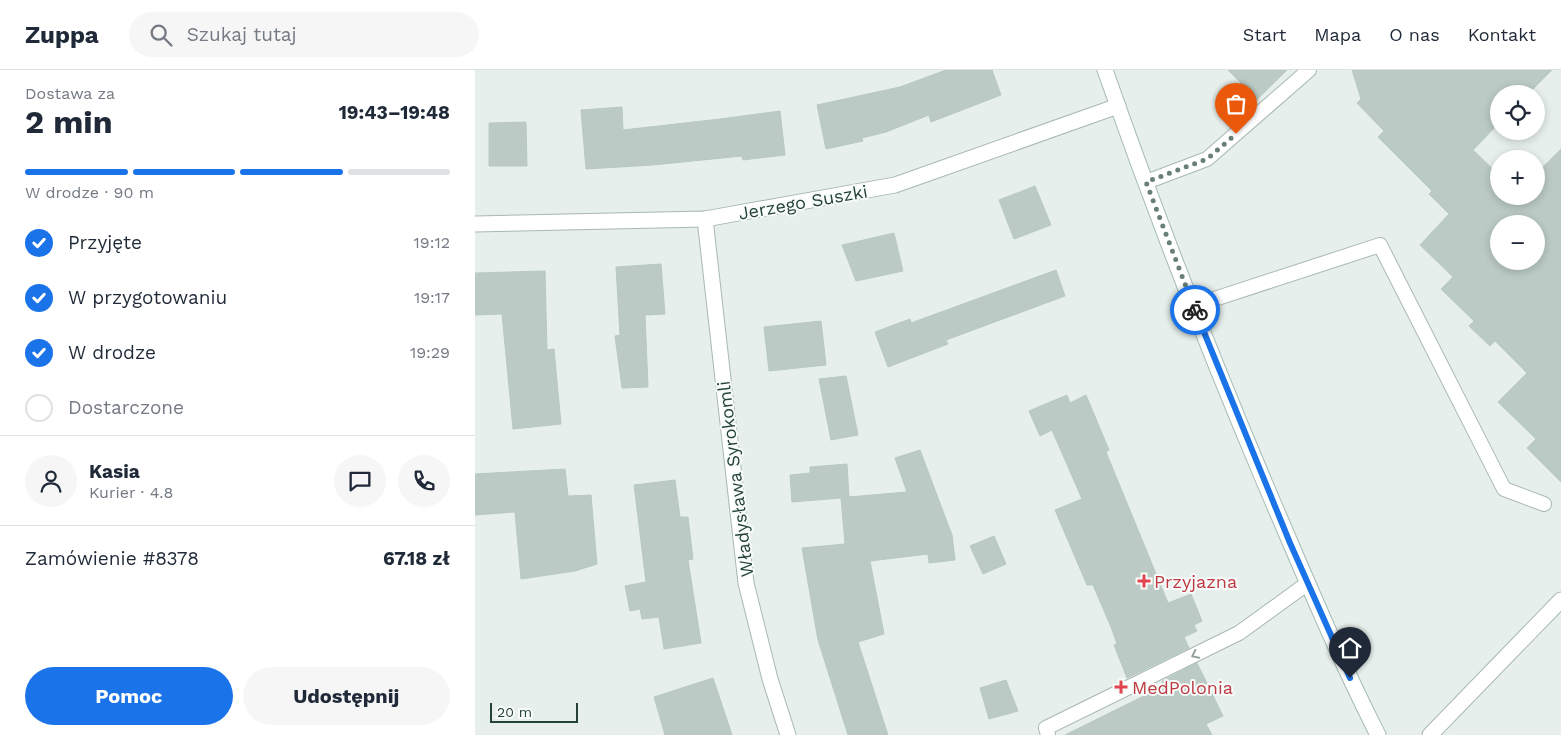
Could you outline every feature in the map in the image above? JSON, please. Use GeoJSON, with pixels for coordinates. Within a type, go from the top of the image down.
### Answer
{"type":"FeatureCollection","features":[{"type":"Feature","properties":{"kind":"street"},"geometry":{"type":"LineString","coordinates":[[1105,70],[1229,398],[1308,583],[1378,735]]}},
{"type":"Feature","properties":{"kind":"street","name":"Jerzego Suszki"},"geometry":{"type":"LineString","coordinates":[[475,224],[705,220],[895,185],[1118,106]]}},
{"type":"Feature","properties":{"kind":"street","name":"Władysława Syrokomli"},"geometry":{"type":"LineString","coordinates":[[705,220],[747,584],[770,679],[788,735]]}},
{"type":"Feature","properties":{"kind":"street"},"geometry":{"type":"LineString","coordinates":[[1430,735],[1561,600]]}},
{"type":"Feature","properties":{"kind":"lane"},"geometry":{"type":"LineString","coordinates":[[1146,182],[1207,159],[1309,70]]}},
{"type":"Feature","properties":{"kind":"lane"},"geometry":{"type":"LineString","coordinates":[[1193,306],[1380,244],[1504,489],[1543,504]]}},
{"type":"Feature","properties":{"kind":"lane"},"geometry":{"type":"LineString","coordinates":[[1048,735],[1046,728],[1239,633],[1308,583]]}},
{"type":"Feature","properties":{"kind":"building"},"geometry":{"type":"Polygon","coordinates":[[[946,70],[992,70],[1001,95],[931,122],[929,115],[886,132],[862,138],[863,141],[826,149],[817,105],[900,87],[946,70]]]}},
{"type":"Feature","properties":{"kind":"building"},"geometry":{"type":"Polygon","coordinates":[[[1228,70],[1287,70],[1236,120],[1220,104],[1241,83],[1228,70]]]}},
{"type":"Feature","properties":{"kind":"building"},"geometry":{"type":"Polygon","coordinates":[[[1352,70],[1552,70],[1537,85],[1490,85],[1490,132],[1473,150],[1490,166],[1490,205],[1545,205],[1545,165],[1561,149],[1561,482],[1527,448],[1536,439],[1498,402],[1527,373],[1495,341],[1490,346],[1469,326],[1474,321],[1441,289],[1453,277],[1420,245],[1449,214],[1429,194],[1432,191],[1378,137],[1384,131],[1357,103],[1361,99],[1352,70]]]}},
{"type":"Feature","properties":{"kind":"building"},"geometry":{"type":"Polygon","coordinates":[[[622,107],[623,130],[780,111],[785,155],[743,160],[742,156],[653,165],[586,169],[581,110],[622,107]]]}},
{"type":"Feature","properties":{"kind":"building"},"geometry":{"type":"Polygon","coordinates":[[[526,122],[527,166],[489,166],[489,123],[526,122]]]}},
{"type":"Feature","properties":{"kind":"building"},"geometry":{"type":"Polygon","coordinates":[[[1035,186],[1051,225],[1014,239],[999,200],[1035,186]]]}},
{"type":"Feature","properties":{"kind":"building"},"geometry":{"type":"Polygon","coordinates":[[[894,233],[903,271],[856,281],[842,245],[894,233]]]}},
{"type":"Feature","properties":{"kind":"building"},"geometry":{"type":"Polygon","coordinates":[[[661,264],[665,314],[645,315],[648,387],[622,388],[615,336],[620,335],[616,267],[661,264]]]}},
{"type":"Feature","properties":{"kind":"building"},"geometry":{"type":"Polygon","coordinates":[[[1056,270],[1065,296],[946,340],[948,344],[888,367],[875,332],[910,319],[911,323],[1056,270]]]}},
{"type":"Feature","properties":{"kind":"building"},"geometry":{"type":"Polygon","coordinates":[[[545,271],[547,350],[554,349],[561,424],[513,429],[502,314],[475,315],[475,273],[545,271]]]}},
{"type":"Feature","properties":{"kind":"building"},"geometry":{"type":"Polygon","coordinates":[[[821,321],[826,365],[769,371],[764,327],[821,321]]]}},
{"type":"Feature","properties":{"kind":"building"},"geometry":{"type":"Polygon","coordinates":[[[846,376],[858,435],[831,440],[819,379],[846,376]]]}},
{"type":"Feature","properties":{"kind":"building"},"geometry":{"type":"Polygon","coordinates":[[[1067,395],[1070,403],[1086,395],[1109,450],[1106,452],[1168,603],[1191,594],[1202,621],[1194,625],[1197,631],[1184,637],[1189,648],[1127,678],[1114,645],[1117,644],[1111,627],[1093,585],[1087,585],[1055,510],[1082,499],[1052,430],[1040,436],[1029,411],[1067,395]]]}},
{"type":"Feature","properties":{"kind":"building"},"geometry":{"type":"Polygon","coordinates":[[[920,450],[952,535],[955,560],[929,563],[928,554],[870,561],[884,634],[858,642],[888,735],[848,735],[818,640],[802,548],[845,544],[841,498],[792,502],[790,475],[810,473],[810,467],[847,464],[849,497],[907,492],[895,458],[920,450]]]}},
{"type":"Feature","properties":{"kind":"building"},"geometry":{"type":"Polygon","coordinates":[[[565,469],[568,496],[591,495],[597,564],[575,571],[521,579],[515,512],[475,515],[475,474],[565,469]]]}},
{"type":"Feature","properties":{"kind":"building"},"geometry":{"type":"Polygon","coordinates":[[[675,480],[680,517],[688,517],[693,559],[688,560],[701,643],[664,649],[659,617],[642,619],[640,609],[630,611],[625,586],[646,582],[634,485],[675,480]]]}},
{"type":"Feature","properties":{"kind":"building"},"geometry":{"type":"Polygon","coordinates":[[[994,536],[1006,564],[983,574],[970,546],[994,536]]]}},
{"type":"Feature","properties":{"kind":"building","name":"MedPolonia"},"geometry":{"type":"Polygon","coordinates":[[[1197,663],[1223,716],[1206,724],[1212,735],[1065,735],[1164,686],[1162,681],[1197,663]]]}},
{"type":"Feature","properties":{"kind":"building"},"geometry":{"type":"Polygon","coordinates":[[[713,678],[732,735],[665,735],[654,697],[713,678]]]}},
{"type":"Feature","properties":{"kind":"building"},"geometry":{"type":"Polygon","coordinates":[[[1006,680],[1018,711],[989,719],[980,688],[1006,680]]]}},
{"type":"Feature","properties":{"kind":"way so far"},"geometry":{"type":"LineString","coordinates":[[1195,310],[1146,182],[1207,159],[1236,134]]}},
{"type":"Feature","properties":{"kind":"place","name":"Przyjazna"},"geometry":{"type":"Point","coordinates":[1144,581]}},
{"type":"Feature","properties":{"kind":"place","name":"MedPolonia"},"geometry":{"type":"Point","coordinates":[1121,687]}},
{"type":"Feature","properties":{"kind":"route"},"geometry":{"type":"LineString","coordinates":[[1195,310],[1290,543],[1350,678]]}}]}
